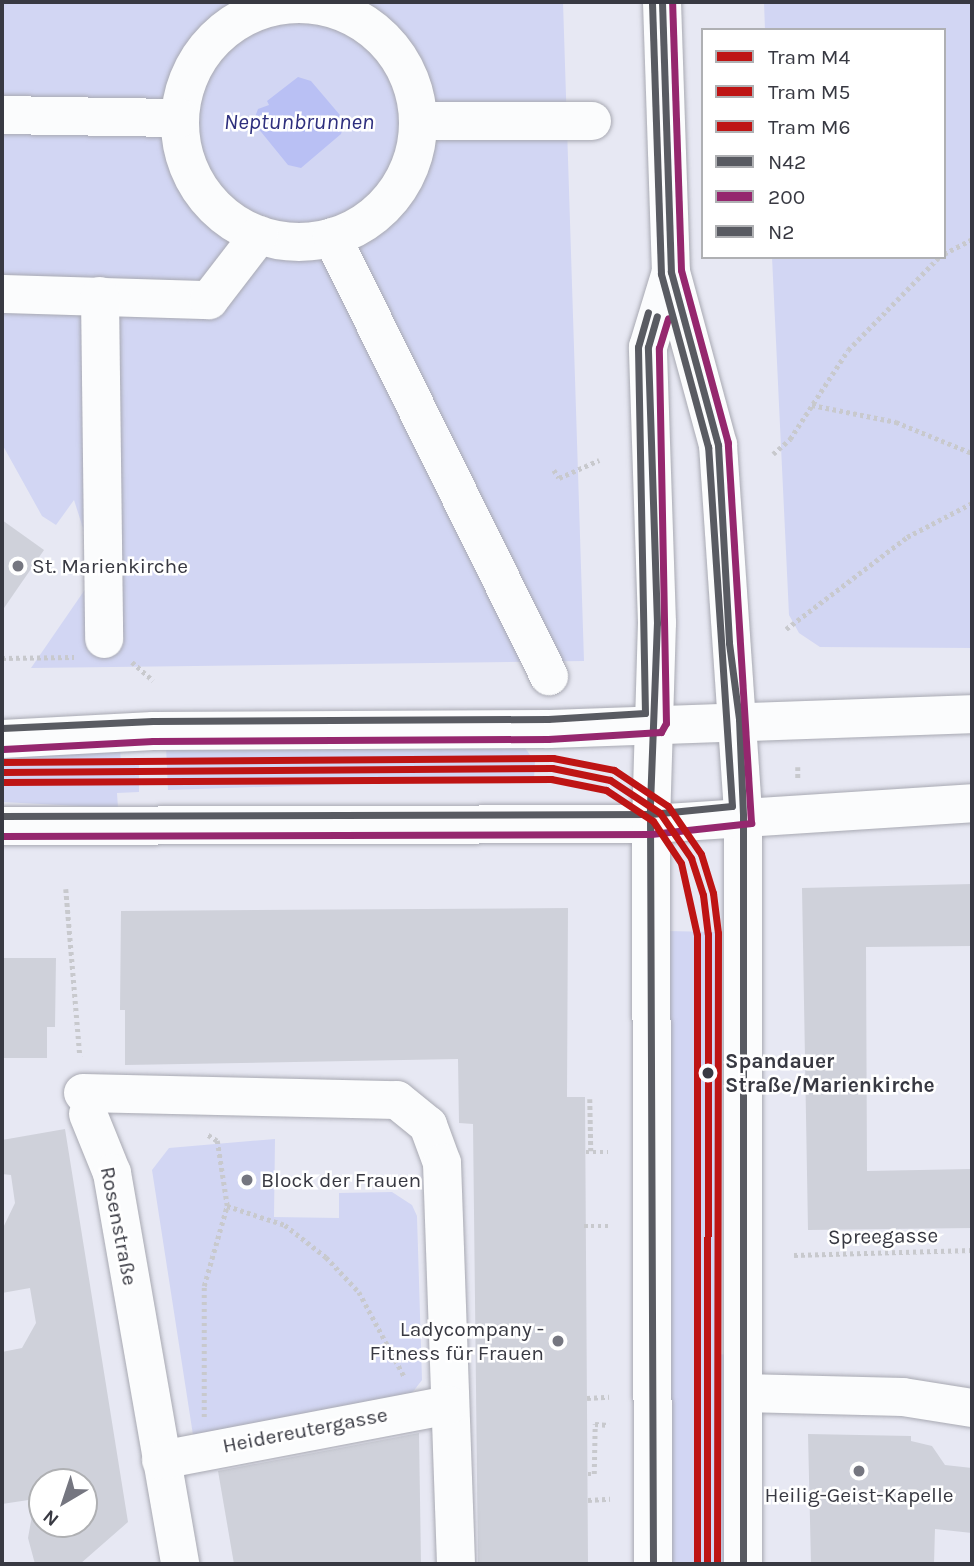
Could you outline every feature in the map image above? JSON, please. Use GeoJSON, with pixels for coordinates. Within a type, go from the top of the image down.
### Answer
{"type":"FeatureCollection","features":[{"type":"Feature","properties":{"kind":"street"},"geometry":{"type":"LineString","coordinates":[[662,2],[671,272],[718,445],[729,643],[739,719],[743,816],[743,1564]]}},
{"type":"Feature","properties":{"kind":"street"},"geometry":{"type":"LineString","coordinates":[[299,3],[345,12],[383,38],[409,76],[418,121],[415,152],[404,181],[385,206],[360,225],[332,237],[283,241],[259,235],[233,221],[199,185],[183,148],[180,118],[185,88],[198,60],[216,37],[241,19],[269,7],[299,3]]}},
{"type":"Feature","properties":{"kind":"street"},"geometry":{"type":"LineString","coordinates":[[2,115],[180,118]]}},
{"type":"Feature","properties":{"kind":"street"},"geometry":{"type":"LineString","coordinates":[[418,121],[592,121]]}},
{"type":"Feature","properties":{"kind":"street"},"geometry":{"type":"LineString","coordinates":[[2,294],[209,300],[259,235]]}},
{"type":"Feature","properties":{"kind":"street"},"geometry":{"type":"LineString","coordinates":[[332,237],[549,676]]}},
{"type":"Feature","properties":{"kind":"street"},"geometry":{"type":"LineString","coordinates":[[653,1564],[651,824],[656,723],[648,347],[671,272]]}},
{"type":"Feature","properties":{"kind":"street"},"geometry":{"type":"LineString","coordinates":[[100,296],[104,639]]}},
{"type":"Feature","properties":{"kind":"street"},"geometry":{"type":"LineString","coordinates":[[2,739],[153,731],[548,729],[739,719],[972,714]]}},
{"type":"Feature","properties":{"kind":"street"},"geometry":{"type":"LineString","coordinates":[[2,826],[651,824],[972,803]]}},
{"type":"Feature","properties":{"kind":"street"},"geometry":{"type":"LineString","coordinates":[[85,1104],[397,1100],[428,1125],[442,1163],[420,1414],[456,1564]]}},
{"type":"Feature","properties":{"kind":"street","name":"Rosenstraße"},"geometry":{"type":"LineString","coordinates":[[85,1104],[112,1173],[180,1564]]}},
{"type":"Feature","properties":{"kind":"street"},"geometry":{"type":"LineString","coordinates":[[743,1392],[903,1397],[972,1408]]}},
{"type":"Feature","properties":{"kind":"street","name":"Heidereutergasse"},"geometry":{"type":"LineString","coordinates":[[161,1460],[204,1449],[420,1414]]}},
{"type":"Feature","properties":{"kind":"path"},"geometry":{"type":"LineString","coordinates":[[946,253],[972,239]]}},
{"type":"Feature","properties":{"kind":"path"},"geometry":{"type":"LineString","coordinates":[[773,454],[790,439],[848,350],[937,259]]}},
{"type":"Feature","properties":{"kind":"path"},"geometry":{"type":"LineString","coordinates":[[813,405],[896,422],[972,453]]}},
{"type":"Feature","properties":{"kind":"path"},"geometry":{"type":"LineString","coordinates":[[554,470],[559,478],[599,460]]}},
{"type":"Feature","properties":{"kind":"path"},"geometry":{"type":"LineString","coordinates":[[786,629],[907,537],[972,503]]}},
{"type":"Feature","properties":{"kind":"path"},"geometry":{"type":"LineString","coordinates":[[2,658],[73,658],[104,639]]}},
{"type":"Feature","properties":{"kind":"path"},"geometry":{"type":"LineString","coordinates":[[66,888],[85,1104]]}},
{"type":"Feature","properties":{"kind":"path"},"geometry":{"type":"LineString","coordinates":[[590,1099],[589,1152],[608,1152]]}},
{"type":"Feature","properties":{"kind":"path"},"geometry":{"type":"LineString","coordinates":[[196,1127],[217,1141],[227,1206],[204,1286],[204,1449]]}},
{"type":"Feature","properties":{"kind":"path"},"geometry":{"type":"LineString","coordinates":[[227,1206],[285,1225],[326,1257],[359,1292],[393,1351],[420,1414]]}},
{"type":"Feature","properties":{"kind":"path"},"geometry":{"type":"LineString","coordinates":[[584,1226],[608,1226]]}},
{"type":"Feature","properties":{"kind":"path","name":"Spreegasse"},"geometry":{"type":"LineString","coordinates":[[794,1255],[972,1250]]}},
{"type":"Feature","properties":{"kind":"path"},"geometry":{"type":"LineString","coordinates":[[587,1398],[610,1397]]}},
{"type":"Feature","properties":{"kind":"path"},"geometry":{"type":"LineString","coordinates":[[588,1475],[594,1474],[595,1424],[610,1425]]}},
{"type":"Feature","properties":{"kind":"path"},"geometry":{"type":"LineString","coordinates":[[588,1500],[610,1499]]}},
{"type":"Feature","properties":{"kind":"shaded area"},"geometry":{"type":"Polygon","coordinates":[[[2,2],[563,2],[584,661],[31,668],[97,572],[74,500],[56,525],[42,516],[2,444],[2,2]]]}},
{"type":"Feature","properties":{"kind":"shaded area"},"geometry":{"type":"Polygon","coordinates":[[[764,2],[972,2],[972,648],[820,647],[799,633],[789,615],[772,259],[946,259],[946,28],[765,28],[764,2]]]}},
{"type":"Feature","properties":{"kind":"shaded area"},"geometry":{"type":"Polygon","coordinates":[[[523,745],[535,762],[534,778],[168,790],[166,746],[523,745]]]}},
{"type":"Feature","properties":{"kind":"shaded area"},"geometry":{"type":"Polygon","coordinates":[[[120,749],[121,763],[139,763],[139,792],[117,793],[118,808],[2,802],[2,755],[120,749]]]}},
{"type":"Feature","properties":{"kind":"shaded area"},"geometry":{"type":"Polygon","coordinates":[[[666,931],[716,932],[715,1354],[735,1355],[734,1564],[670,1564],[666,931]]]}},
{"type":"Feature","properties":{"kind":"shaded area"},"geometry":{"type":"Polygon","coordinates":[[[275,1139],[274,1217],[339,1218],[339,1193],[392,1192],[412,1205],[417,1216],[422,1380],[412,1393],[193,1435],[152,1170],[169,1148],[275,1139]]]}},
{"type":"Feature","properties":{"kind":"water","name":"Neptunbrunnen"},"geometry":{"type":"Polygon","coordinates":[[[298,77],[311,81],[345,121],[341,134],[301,168],[288,165],[253,122],[258,109],[269,105],[267,101],[298,77]]]}},
{"type":"Feature","properties":{"kind":"building","name":"St. Marienkirche"},"geometry":{"type":"Polygon","coordinates":[[[2,520],[44,550],[2,611],[2,520]]]}},
{"type":"Feature","properties":{"kind":"building"},"geometry":{"type":"Polygon","coordinates":[[[972,884],[972,946],[866,947],[867,1171],[972,1169],[972,1228],[808,1230],[802,888],[972,884]]]}},
{"type":"Feature","properties":{"kind":"building"},"geometry":{"type":"Polygon","coordinates":[[[568,908],[567,1097],[585,1097],[588,1564],[478,1564],[473,1124],[459,1123],[458,1059],[125,1065],[125,1010],[120,1010],[121,911],[568,908]]]}},
{"type":"Feature","properties":{"kind":"building"},"geometry":{"type":"Polygon","coordinates":[[[2,958],[56,958],[55,1027],[47,1027],[47,1058],[2,1058],[2,958]]]}},
{"type":"Feature","properties":{"kind":"building"},"geometry":{"type":"Polygon","coordinates":[[[65,1129],[128,1522],[80,1564],[35,1564],[28,1538],[98,1538],[98,1468],[28,1468],[28,1500],[2,1504],[2,1352],[22,1348],[36,1323],[30,1288],[2,1293],[2,1230],[15,1203],[11,1175],[2,1174],[2,1140],[65,1129]]]}},
{"type":"Feature","properties":{"kind":"building"},"geometry":{"type":"Polygon","coordinates":[[[419,1433],[421,1564],[234,1564],[218,1471],[419,1433]]]}},
{"type":"Feature","properties":{"kind":"building"},"geometry":{"type":"Polygon","coordinates":[[[808,1434],[911,1436],[911,1441],[932,1446],[945,1465],[972,1468],[972,1533],[935,1529],[934,1564],[811,1564],[808,1434]]]}},
{"type":"Feature","properties":{"kind":"tram line","name":"M6"},"geometry":{"type":"LineString","coordinates":[[2,762],[553,758],[614,770],[668,806],[701,854],[713,893],[718,933],[717,1564]]}},
{"type":"Feature","properties":{"kind":"tram line","name":"M4"},"geometry":{"type":"LineString","coordinates":[[2,772],[552,768],[610,780],[660,813],[691,858],[703,895],[708,934],[707,1564]]}},
{"type":"Feature","properties":{"kind":"tram line","name":"M5"},"geometry":{"type":"LineString","coordinates":[[2,782],[551,779],[606,790],[653,821],[681,863],[697,935],[697,1564]]}},
{"type":"Feature","properties":{"kind":"transit line","name":"N2"},"geometry":{"type":"LineString","coordinates":[[2,816],[651,814],[732,806],[708,447],[661,274],[652,2]]}},
{"type":"Feature","properties":{"kind":"transit line","name":"N42"},"geometry":{"type":"LineString","coordinates":[[662,2],[671,272],[718,445],[729,643],[739,719],[743,816],[743,1564]]}},
{"type":"Feature","properties":{"kind":"transit line","name":"200"},"geometry":{"type":"LineString","coordinates":[[2,836],[651,834],[751,823],[728,443],[681,270],[672,2]]}},
{"type":"Feature","properties":{"kind":"transit line","name":"N2"},"geometry":{"type":"LineString","coordinates":[[2,728],[153,721],[548,719],[645,713],[638,347],[648,312]]}},
{"type":"Feature","properties":{"kind":"transit line","name":"N42"},"geometry":{"type":"LineString","coordinates":[[653,1564],[650,804],[657,623],[648,347],[657,316]]}},
{"type":"Feature","properties":{"kind":"transit line","name":"200"},"geometry":{"type":"LineString","coordinates":[[3,749],[153,741],[548,739],[661,732],[666,723],[659,348],[668,318]]}},
{"type":"Feature","properties":{"kind":"place","name":"St. Marienkirche"},"geometry":{"type":"Point","coordinates":[18,566]}},
{"type":"Feature","properties":{"kind":"place","name":"Spandauer Straße/Marienkirche"},"geometry":{"type":"Point","coordinates":[708,1073]}},
{"type":"Feature","properties":{"kind":"place","name":"Block der Frauen"},"geometry":{"type":"Point","coordinates":[247,1180]}},
{"type":"Feature","properties":{"kind":"place","name":"Ladycompany - Fitness für Frauen"},"geometry":{"type":"Point","coordinates":[558,1341]}},
{"type":"Feature","properties":{"kind":"place","name":"Heilig-Geist-Kapelle"},"geometry":{"type":"Point","coordinates":[859,1471]}}]}
